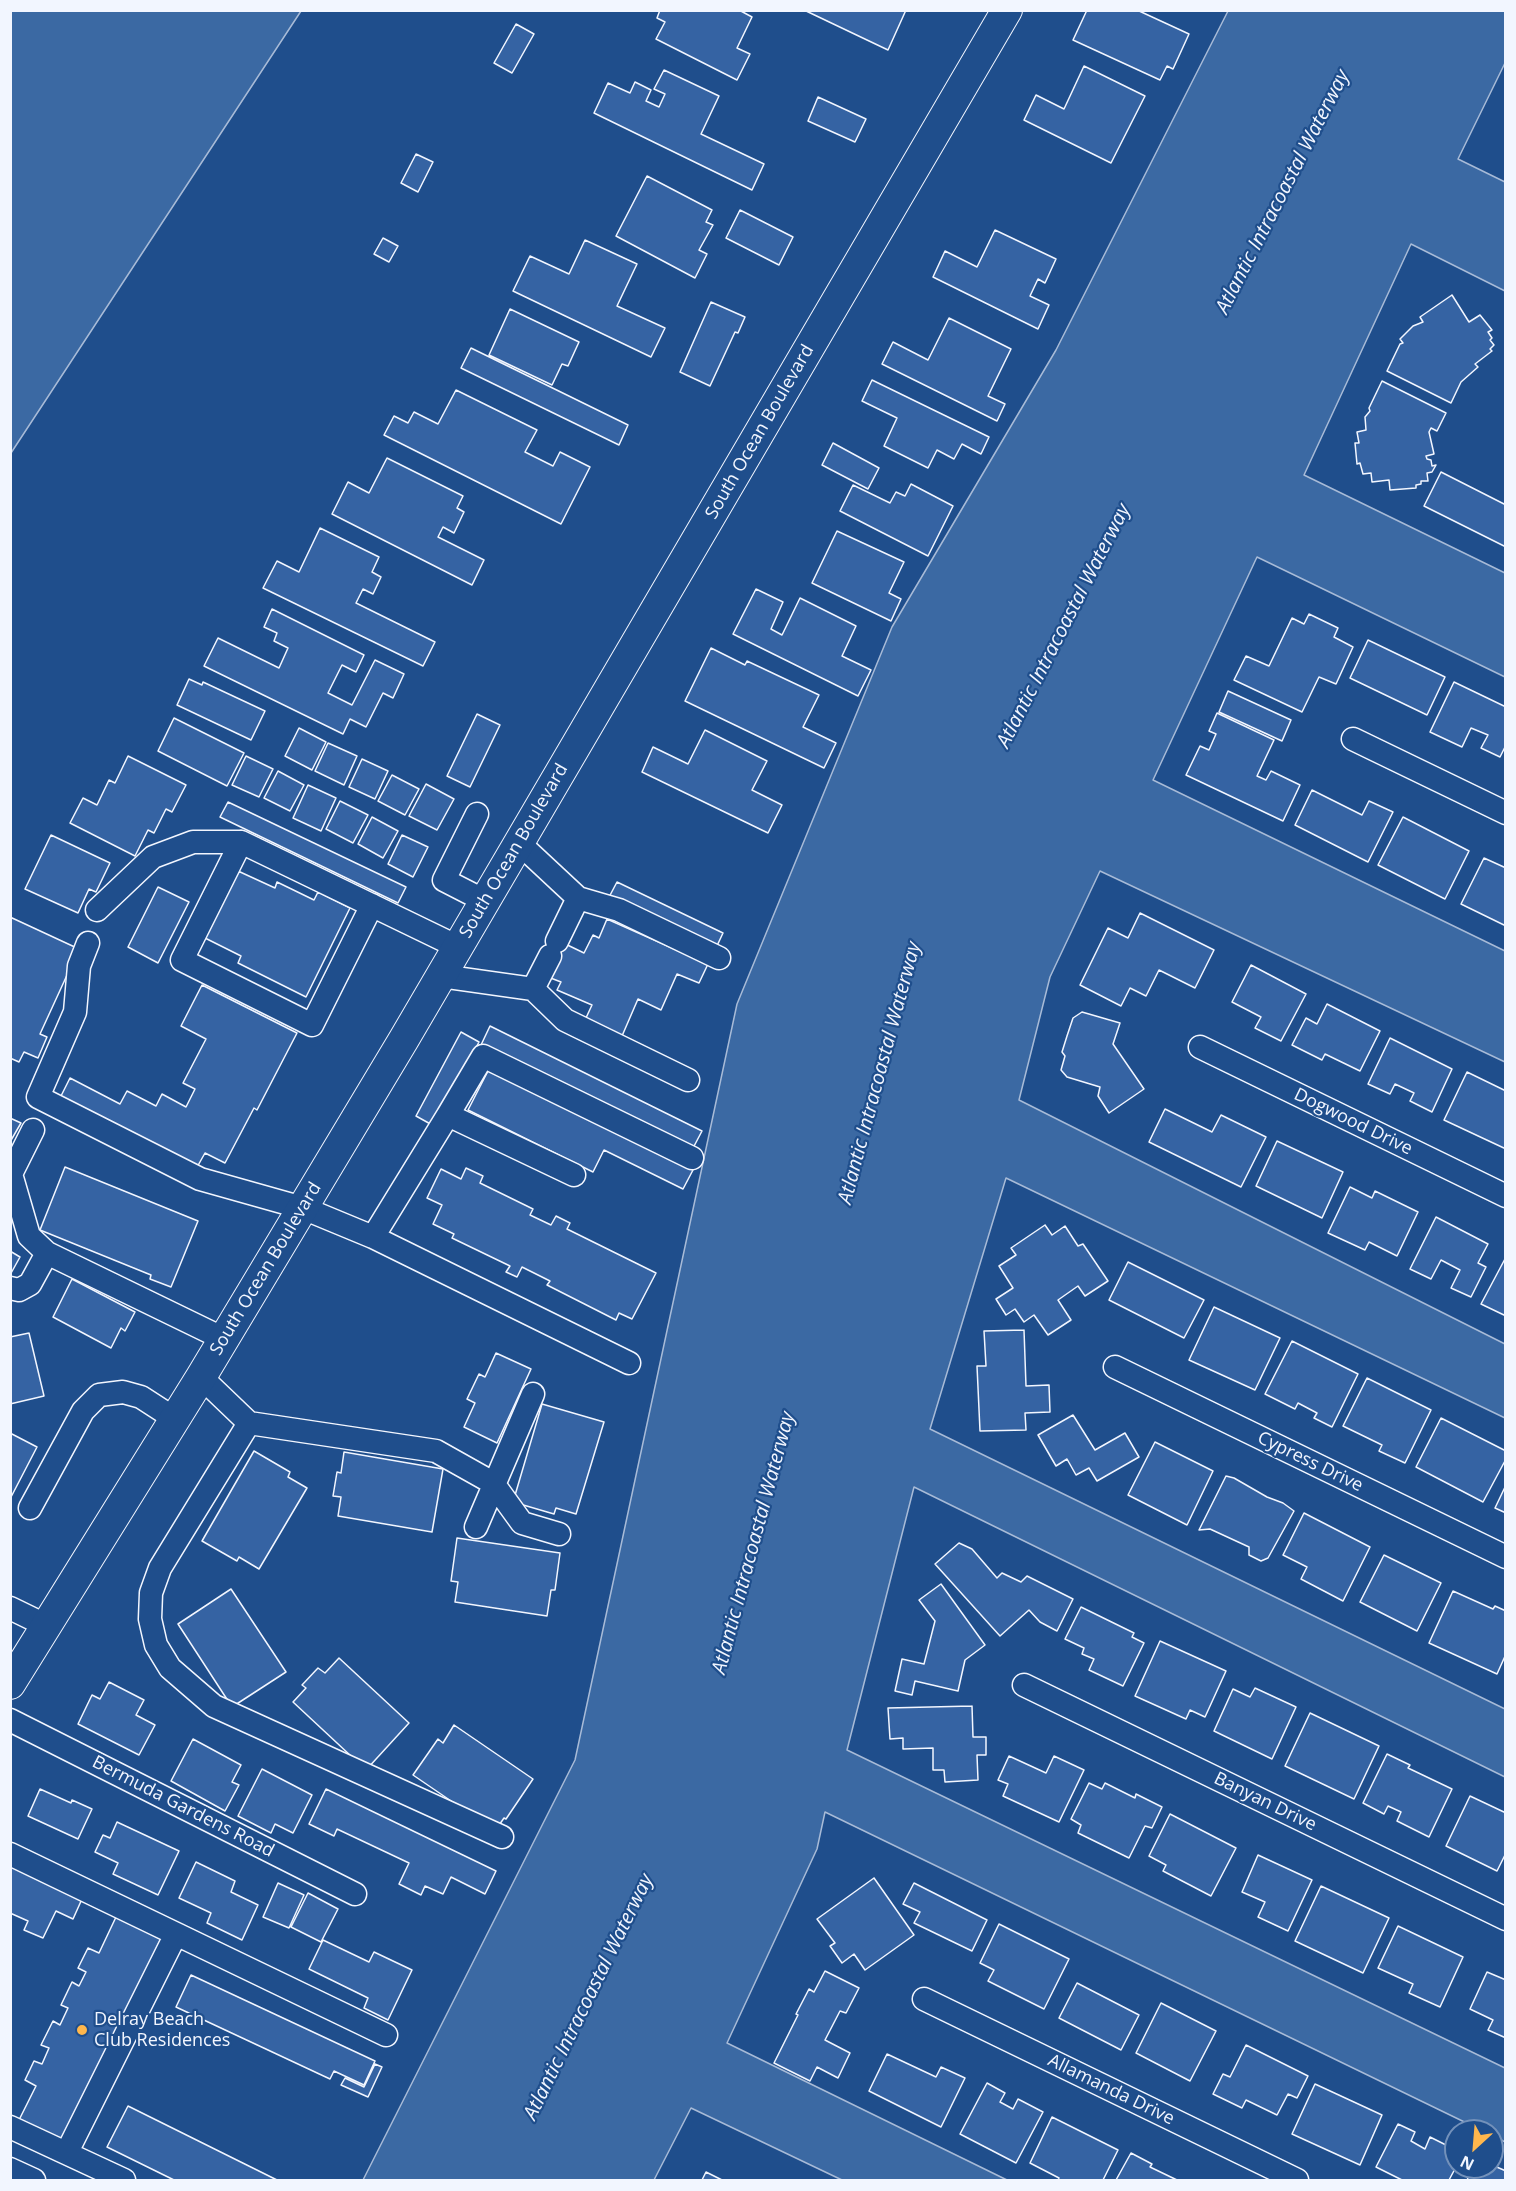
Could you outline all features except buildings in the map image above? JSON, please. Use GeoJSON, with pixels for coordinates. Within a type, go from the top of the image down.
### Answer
{"type":"FeatureCollection","features":[{"type":"Feature","properties":{"kind":"main road","name":"South Ocean Boulevard"},"geometry":{"type":"LineString","coordinates":[[10,1684],[303,1208],[1007,10]]}},
{"type":"Feature","properties":{"kind":"street"},"geometry":{"type":"LineString","coordinates":[[1353,739],[1506,813]]}},
{"type":"Feature","properties":{"kind":"street"},"geometry":{"type":"LineString","coordinates":[[477,814],[444,880],[485,901]]}},
{"type":"Feature","properties":{"kind":"street"},"geometry":{"type":"LineString","coordinates":[[98,910],[153,857],[193,842],[241,842],[458,947]]}},
{"type":"Feature","properties":{"kind":"street"},"geometry":{"type":"LineString","coordinates":[[241,842],[182,960],[312,1025],[372,905]]}},
{"type":"Feature","properties":{"kind":"street"},"geometry":{"type":"LineString","coordinates":[[519,843],[578,898],[619,910],[719,957]]}},
{"type":"Feature","properties":{"kind":"street"},"geometry":{"type":"LineString","coordinates":[[533,989],[578,898]]}},
{"type":"Feature","properties":{"kind":"street"},"geometry":{"type":"LineString","coordinates":[[88,943],[79,966],[75,1012],[38,1097],[200,1179],[303,1208],[373,1237],[629,1363]]}},
{"type":"Feature","properties":{"kind":"street"},"geometry":{"type":"LineString","coordinates":[[441,976],[533,989],[565,1020],[688,1080]]}},
{"type":"Feature","properties":{"kind":"street","name":"Dogwood Drive"},"geometry":{"type":"LineString","coordinates":[[1200,1047],[1506,1196]]}},
{"type":"Feature","properties":{"kind":"street"},"geometry":{"type":"LineString","coordinates":[[373,1237],[483,1056],[692,1158]]}},
{"type":"Feature","properties":{"kind":"street"},"geometry":{"type":"LineString","coordinates":[[448,1115],[574,1175]]}},
{"type":"Feature","properties":{"kind":"street"},"geometry":{"type":"LineString","coordinates":[[33,1130],[11,1174],[29,1236],[47,1253],[224,1339]]}},
{"type":"Feature","properties":{"kind":"street"},"geometry":{"type":"LineString","coordinates":[[10,1288],[19,1290],[30,1284],[47,1253]]}},
{"type":"Feature","properties":{"kind":"street","name":"Cypress Drive"},"geometry":{"type":"LineString","coordinates":[[1115,1368],[1506,1557]]}},
{"type":"Feature","properties":{"kind":"street"},"geometry":{"type":"LineString","coordinates":[[201,1377],[249,1423],[436,1451],[493,1483],[522,1523],[559,1534]]}},
{"type":"Feature","properties":{"kind":"street"},"geometry":{"type":"LineString","coordinates":[[30,1508],[83,1411],[99,1395],[123,1392],[141,1397],[175,1419]]}},
{"type":"Feature","properties":{"kind":"street"},"geometry":{"type":"LineString","coordinates":[[476,1527],[533,1394]]}},
{"type":"Feature","properties":{"kind":"street"},"geometry":{"type":"LineString","coordinates":[[249,1423],[160,1568],[151,1593],[150,1619],[156,1645],[170,1668],[214,1706],[502,1838]]}},
{"type":"Feature","properties":{"kind":"street"},"geometry":{"type":"LineString","coordinates":[[10,1608],[47,1626]]}},
{"type":"Feature","properties":{"kind":"street","name":"Banyan Drive"},"geometry":{"type":"LineString","coordinates":[[1024,1685],[1506,1920]]}},
{"type":"Feature","properties":{"kind":"street","name":"Bermuda Gardens Road"},"geometry":{"type":"LineString","coordinates":[[10,1720],[355,1894]]}},
{"type":"Feature","properties":{"kind":"street"},"geometry":{"type":"LineString","coordinates":[[10,1854],[386,2035]]}},
{"type":"Feature","properties":{"kind":"street"},"geometry":{"type":"LineString","coordinates":[[67,2152],[176,1934]]}},
{"type":"Feature","properties":{"kind":"street","name":"Allamanda Drive"},"geometry":{"type":"LineString","coordinates":[[924,1999],[1297,2181]]}},
{"type":"Feature","properties":{"kind":"street"},"geometry":{"type":"LineString","coordinates":[[10,2127],[67,2152],[124,2181]]}},
{"type":"Feature","properties":{"kind":"street"},"geometry":{"type":"LineString","coordinates":[[10,2169],[34,2181]]}},
{"type":"Feature","properties":{"kind":"water"},"geometry":{"type":"Polygon","coordinates":[[[10,11],[301,11],[11,453],[10,11]]]}},
{"type":"Feature","properties":{"kind":"water","name":"Atlantic Intracoastal Waterway"},"geometry":{"type":"Polygon","coordinates":[[[1228,11],[1505,11],[1505,63],[1458,159],[1505,182],[1505,291],[1411,244],[1304,475],[1505,573],[1505,677],[1257,557],[1153,780],[1505,951],[1505,1062],[1100,871],[1050,977],[1019,1100],[1505,1344],[1505,1418],[1006,1178],[930,1429],[1505,1709],[1505,1777],[914,1487],[847,1750],[1505,2068],[1505,2142],[1504,2119],[1458,2119],[825,1812],[817,1849],[727,2043],[1007,2180],[842,2180],[691,2108],[654,2180],[363,2180],[575,1760],[737,1004],[892,627],[1056,350],[1228,11]]]}},
{"type":"Feature","properties":{"kind":"place","name":"Delray Beach Club Residences"},"geometry":{"type":"Point","coordinates":[82,2030]}}]}
